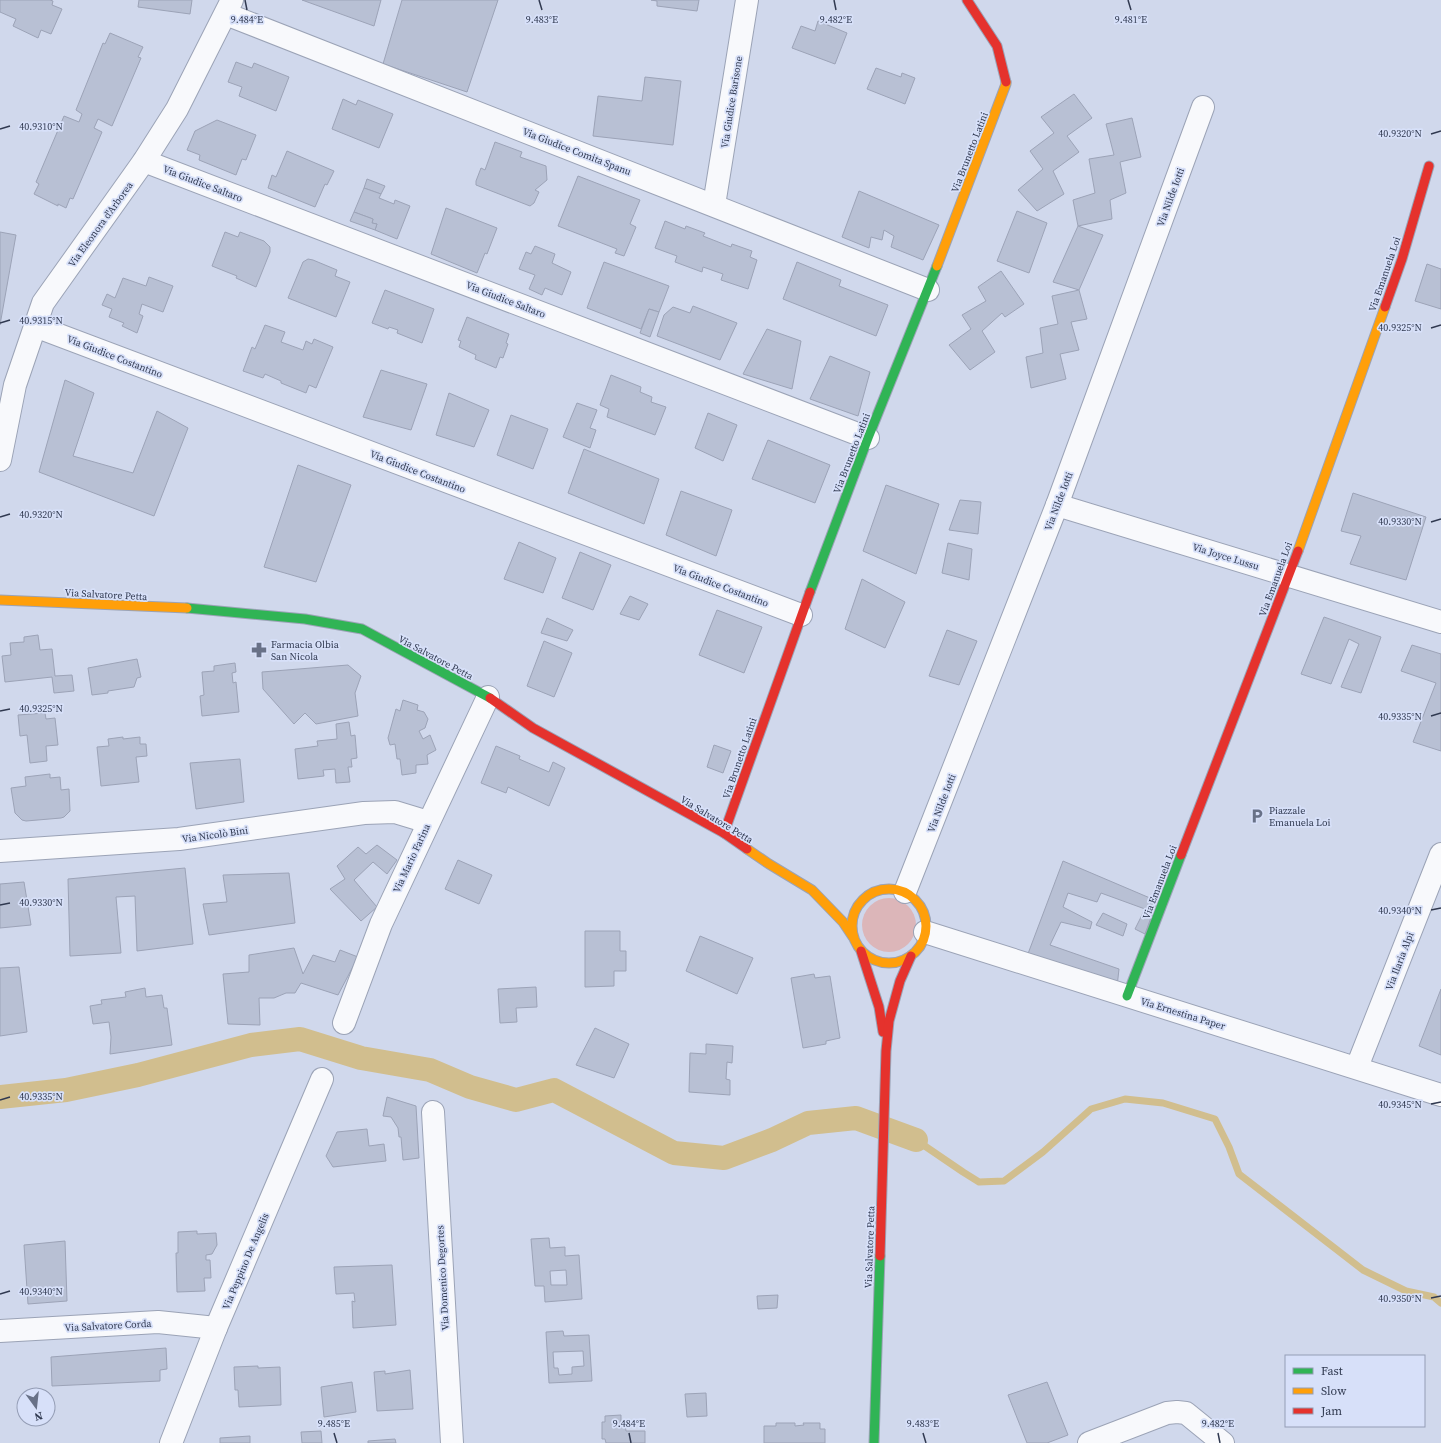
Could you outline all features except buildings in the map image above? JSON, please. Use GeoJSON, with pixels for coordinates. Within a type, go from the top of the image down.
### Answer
{"type":"FeatureCollection","features":[{"type":"Feature","properties":{"kind":"street","name":"Via Giudice Barisone"},"geometry":{"type":"LineString","coordinates":[[714,205],[747,0]]}},
{"type":"Feature","properties":{"kind":"street","name":"Via Brunetto Latini"},"geometry":{"type":"LineString","coordinates":[[724,833],[801,615],[868,438],[928,290],[1006,84],[997,46],[967,0]]}},
{"type":"Feature","properties":{"kind":"street","name":"Via Giudice Comita Spanu"},"geometry":{"type":"LineString","coordinates":[[229,7],[714,205],[928,290]]}},
{"type":"Feature","properties":{"kind":"street","name":"Via Eleonora d'Arborea"},"geometry":{"type":"LineString","coordinates":[[0,460],[15,385],[43,303],[144,161],[178,109],[229,7]]}},
{"type":"Feature","properties":{"kind":"street","name":"Via Nilde Iotti"},"geometry":{"type":"LineString","coordinates":[[905,892],[1057,505],[1203,107]]}},
{"type":"Feature","properties":{"kind":"street","name":"Via Giudice Saltaro"},"geometry":{"type":"LineString","coordinates":[[144,161],[868,438]]}},
{"type":"Feature","properties":{"kind":"street","name":"Via Emanuela Loi"},"geometry":{"type":"LineString","coordinates":[[1127,996],[1289,575],[1402,259],[1429,166]]}},
{"type":"Feature","properties":{"kind":"street","name":"Via Giudice Costantino"},"geometry":{"type":"LineString","coordinates":[[35,326],[801,615]]}},
{"type":"Feature","properties":{"kind":"street","name":"Via Joyce Lussu"},"geometry":{"type":"LineString","coordinates":[[1057,505],[1441,622]]}},
{"type":"Feature","properties":{"kind":"street","name":"Via Salvatore Petta"},"geometry":{"type":"LineString","coordinates":[[0,600],[183,608],[305,619],[362,629],[488,697],[533,728],[724,833],[769,864],[812,890],[830,907],[853,937]]}},
{"type":"Feature","properties":{"kind":"street","name":"Via Mario Farina"},"geometry":{"type":"LineString","coordinates":[[344,1023],[381,924],[488,697]]}},
{"type":"Feature","properties":{"kind":"street","name":"Via Nicolò Bini"},"geometry":{"type":"LineString","coordinates":[[0,851],[179,840],[364,812],[395,812],[428,822]]}},
{"type":"Feature","properties":{"kind":"street","name":"Via Ilaria Alpi"},"geometry":{"type":"LineString","coordinates":[[1357,1068],[1441,854]]}},
{"type":"Feature","properties":{"kind":"street"},"geometry":{"type":"LineString","coordinates":[[857,895],[890,888],[905,892],[913,897],[918,903],[924,913],[926,932],[920,946],[911,956],[899,962],[888,963],[871,958],[861,951],[853,937],[852,923],[855,910],[862,900],[872,892]]}},
{"type":"Feature","properties":{"kind":"street","name":"Via Salvatore Petta"},"geometry":{"type":"LineString","coordinates":[[812,890],[830,895]]}},
{"type":"Feature","properties":{"kind":"street","name":"Via Ernestina Paper"},"geometry":{"type":"LineString","coordinates":[[926,932],[1441,1095]]}},
{"type":"Feature","properties":{"kind":"street","name":"Via Salvatore Petta"},"geometry":{"type":"LineString","coordinates":[[861,951],[879,1007],[886,1051]]}},
{"type":"Feature","properties":{"kind":"street","name":"Via Salvatore Petta"},"geometry":{"type":"LineString","coordinates":[[874,1443],[886,1051],[889,1021],[900,981],[911,956]]}},
{"type":"Feature","properties":{"kind":"street","name":"Via Peppino De Angelis"},"geometry":{"type":"LineString","coordinates":[[171,1443],[216,1328],[322,1079]]}},
{"type":"Feature","properties":{"kind":"street","name":"Via Domenico Degortes"},"geometry":{"type":"LineString","coordinates":[[433,1112],[452,1443]]}},
{"type":"Feature","properties":{"kind":"street","name":"Via Salvatore Corda"},"geometry":{"type":"LineString","coordinates":[[0,1331],[158,1322],[216,1328]]}},
{"type":"Feature","properties":{"kind":"street"},"geometry":{"type":"LineString","coordinates":[[1090,1443],[1167,1413],[1177,1412],[1186,1413],[1223,1443]]}},
{"type":"Feature","properties":{"kind":"shaded area"},"geometry":{"type":"Polygon","coordinates":[[[889,898],[899,900],[908,906],[914,915],[916,925],[914,935],[908,944],[899,950],[889,952],[879,950],[870,944],[864,935],[862,925],[864,915],[870,906],[879,900],[889,898]]]}},
{"type":"Feature","properties":{"kind":"waterway"},"geometry":{"type":"LineString","coordinates":[[0,1097],[66,1090],[138,1075],[251,1045],[300,1039],[361,1058],[430,1070],[470,1087],[516,1100],[554,1090],[674,1153],[724,1158],[772,1140],[808,1123],[856,1118],[916,1140]]}},
{"type":"Feature","properties":{"kind":"waterway"},"geometry":{"type":"LineString","coordinates":[[916,1140],[979,1182],[1004,1181],[1043,1152],[1091,1109],[1125,1099],[1163,1103],[1215,1119],[1229,1147],[1239,1174],[1363,1270],[1406,1291],[1434,1297],[1441,1303]]}},
{"type":"Feature","properties":{"kind":"traffic: fast"},"geometry":{"type":"LineString","coordinates":[[810,592],[868,438],[937,266]]}},
{"type":"Feature","properties":{"kind":"traffic: fast"},"geometry":{"type":"LineString","coordinates":[[187,608],[305,619],[362,629],[490,698]]}},
{"type":"Feature","properties":{"kind":"traffic: fast"},"geometry":{"type":"LineString","coordinates":[[1127,996],[1181,855]]}},
{"type":"Feature","properties":{"kind":"traffic: fast"},"geometry":{"type":"LineString","coordinates":[[874,1443],[880,1256]]}},
{"type":"Feature","properties":{"kind":"traffic: slow"},"geometry":{"type":"LineString","coordinates":[[937,266],[1006,82]]}},
{"type":"Feature","properties":{"kind":"traffic: slow"},"geometry":{"type":"LineString","coordinates":[[1298,551],[1385,307]]}},
{"type":"Feature","properties":{"kind":"traffic: slow"},"geometry":{"type":"LineString","coordinates":[[0,600],[187,608]]}},
{"type":"Feature","properties":{"kind":"traffic: slow"},"geometry":{"type":"LineString","coordinates":[[747,849],[812,890],[843,922],[853,937]]}},
{"type":"Feature","properties":{"kind":"traffic: slow"},"geometry":{"type":"LineString","coordinates":[[889,889],[910,895],[920,905],[926,926],[920,947],[910,957],[889,963],[868,957],[858,947],[852,926],[858,905],[868,895],[889,889]]}},
{"type":"Feature","properties":{"kind":"traffic: jam"},"geometry":{"type":"LineString","coordinates":[[967,0],[997,46],[1006,82]]}},
{"type":"Feature","properties":{"kind":"traffic: jam"},"geometry":{"type":"LineString","coordinates":[[1385,307],[1402,259],[1429,166]]}},
{"type":"Feature","properties":{"kind":"traffic: jam"},"geometry":{"type":"LineString","coordinates":[[1181,855],[1298,551]]}},
{"type":"Feature","properties":{"kind":"traffic: jam"},"geometry":{"type":"LineString","coordinates":[[724,833],[810,592]]}},
{"type":"Feature","properties":{"kind":"traffic: jam"},"geometry":{"type":"LineString","coordinates":[[490,698],[533,728],[724,833],[747,849]]}},
{"type":"Feature","properties":{"kind":"traffic: jam"},"geometry":{"type":"LineString","coordinates":[[861,951],[879,1007],[883,1032]]}},
{"type":"Feature","properties":{"kind":"traffic: jam"},"geometry":{"type":"LineString","coordinates":[[880,1256],[886,1051],[889,1021],[900,981],[911,956]]}},
{"type":"Feature","properties":{"kind":"place","name":"Farmacia Olbia San Nicola"},"geometry":{"type":"Point","coordinates":[259,650]}},
{"type":"Feature","properties":{"kind":"place","name":"Piazzale Emanuela Loi"},"geometry":{"type":"Point","coordinates":[1257,816]}}]}
